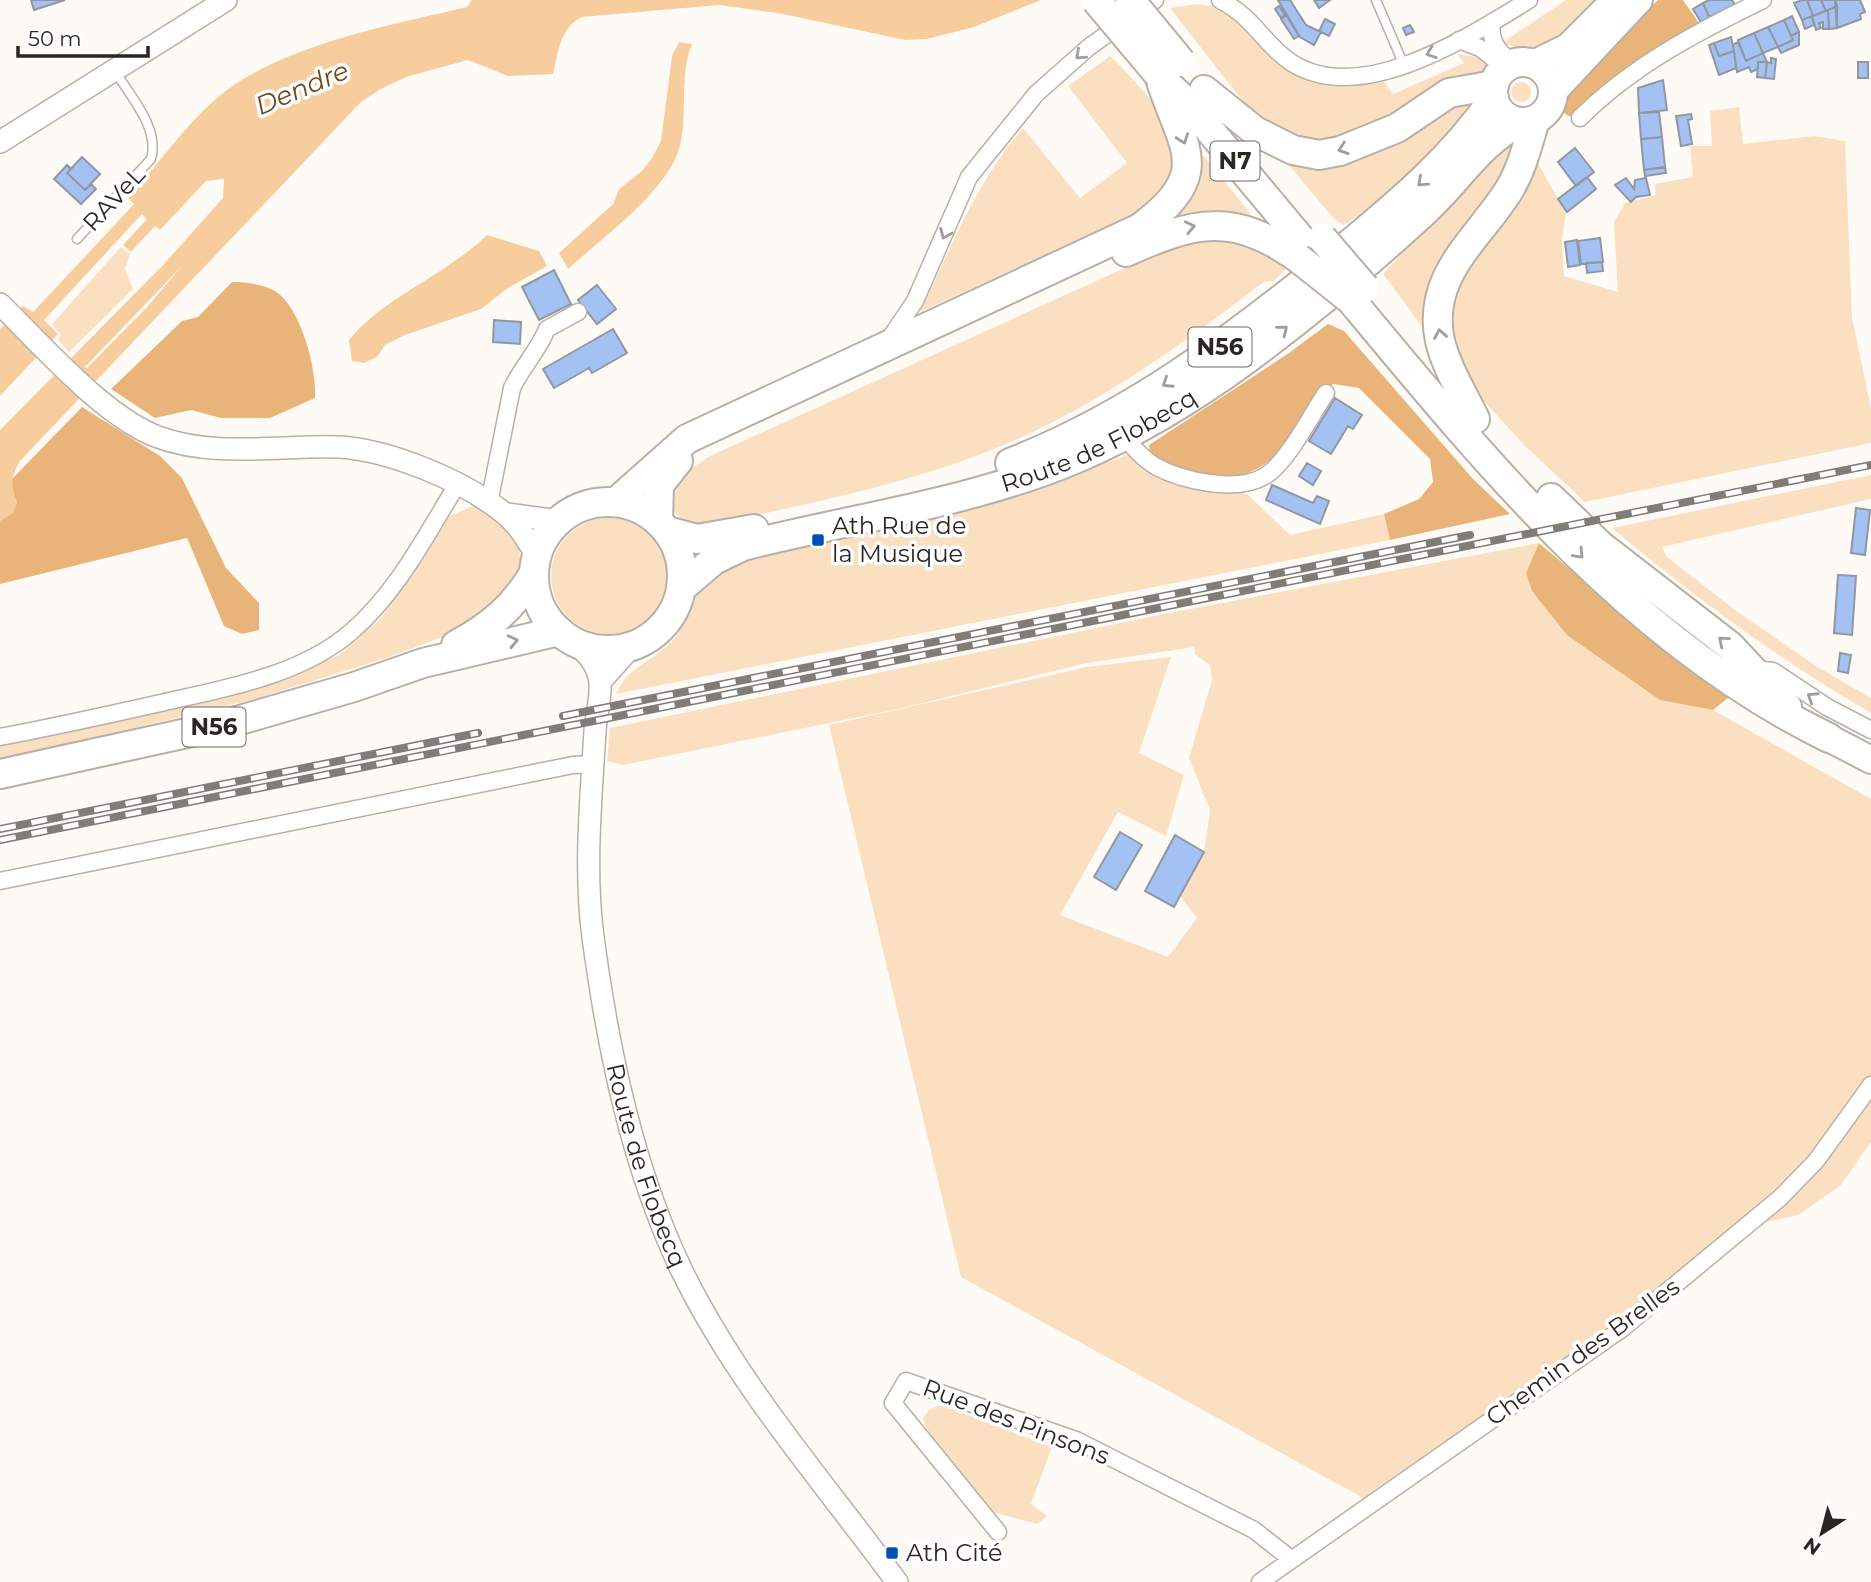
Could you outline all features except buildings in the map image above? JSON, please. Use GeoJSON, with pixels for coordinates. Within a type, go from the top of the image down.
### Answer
{"type":"FeatureCollection","features":[{"type":"Feature","properties":{"kind":"highway","name":"N7"},"geometry":{"type":"LineString","coordinates":[[1096,0],[1170,68],[1204,90],[1310,248]]}},
{"type":"Feature","properties":{"kind":"highway","name":"N7"},"geometry":{"type":"LineString","coordinates":[[1130,0],[1187,103],[1310,248],[1358,294],[1475,419],[1601,546],[1730,646],[1787,707],[1829,738]]}},
{"type":"Feature","properties":{"kind":"highway"},"geometry":{"type":"LineString","coordinates":[[616,502],[687,439],[1140,228],[1160,212],[1182,184],[1188,157],[1186,143],[1170,112],[1170,68]]}},
{"type":"Feature","properties":{"kind":"highway"},"geometry":{"type":"LineString","coordinates":[[1204,90],[1255,131],[1293,150],[1318,156],[1340,151],[1397,128],[1449,93],[1508,76],[1548,75],[1553,92]]}},
{"type":"Feature","properties":{"kind":"highway"},"geometry":{"type":"LineString","coordinates":[[1475,419],[1451,372],[1441,342],[1439,301],[1455,260],[1516,176],[1527,121],[1503,114],[1508,76]]}},
{"type":"Feature","properties":{"kind":"highway","name":"Route de Flobecq"},"geometry":{"type":"LineString","coordinates":[[662,526],[688,539],[709,538],[926,491],[986,473],[1090,428],[1196,365],[1253,323],[1432,173],[1470,133],[1508,76]]}},
{"type":"Feature","properties":{"kind":"highway","name":"N56"},"geometry":{"type":"LineString","coordinates":[[1527,121],[1551,103],[1553,92]]}},
{"type":"Feature","properties":{"kind":"highway","name":"Route de Flobecq"},"geometry":{"type":"LineString","coordinates":[[681,588],[714,560],[743,546],[986,489],[1074,459],[1124,436],[1249,358],[1378,252],[1455,181],[1492,139],[1527,121]]}},
{"type":"Feature","properties":{"kind":"highway"},"geometry":{"type":"LineString","coordinates":[[681,588],[680,558],[662,526],[659,485],[669,470],[696,446],[1174,231],[1210,223],[1231,226],[1310,248]]}},
{"type":"Feature","properties":{"kind":"highway"},"geometry":{"type":"LineString","coordinates":[[1358,294],[1489,462],[1602,579],[1665,634],[1728,681],[1784,716],[1829,738]]}},
{"type":"Feature","properties":{"kind":"highway","name":"N56"},"geometry":{"type":"LineString","coordinates":[[423,663],[493,624],[510,609],[536,564],[549,531],[559,521],[584,506],[616,502],[644,512],[662,526]]}},
{"type":"Feature","properties":{"kind":"highway"},"geometry":{"type":"LineString","coordinates":[[536,564],[540,605],[566,636]]}},
{"type":"Feature","properties":{"kind":"highway","name":"N56"},"geometry":{"type":"LineString","coordinates":[[0,774],[219,726],[354,687],[423,663],[566,636],[602,649],[632,646],[659,629],[673,610],[681,588]]}},
{"type":"Feature","properties":{"kind":"main road","name":"N56"},"geometry":{"type":"LineString","coordinates":[[1508,76],[1568,47],[1615,0]]}},
{"type":"Feature","properties":{"kind":"main road","name":"N56"},"geometry":{"type":"LineString","coordinates":[[1553,92],[1639,0]]}},
{"type":"Feature","properties":{"kind":"main road","name":"N7"},"geometry":{"type":"LineString","coordinates":[[1829,738],[1871,760]]}},
{"type":"Feature","properties":{"kind":"street"},"geometry":{"type":"LineString","coordinates":[[0,142],[226,0]]}},
{"type":"Feature","properties":{"kind":"street"},"geometry":{"type":"LineString","coordinates":[[885,345],[915,301],[969,177],[1036,94],[1089,47],[1155,0]]}},
{"type":"Feature","properties":{"kind":"street"},"geometry":{"type":"LineString","coordinates":[[1220,0],[1251,20],[1283,56],[1317,75],[1357,78],[1379,75],[1459,40],[1529,0]]}},
{"type":"Feature","properties":{"kind":"street"},"geometry":{"type":"LineString","coordinates":[[1580,118],[1665,51],[1763,0]]}},
{"type":"Feature","properties":{"kind":"street"},"geometry":{"type":"LineString","coordinates":[[1492,22],[1491,31],[1508,76]]}},
{"type":"Feature","properties":{"kind":"street"},"geometry":{"type":"LineString","coordinates":[[1459,40],[1480,48],[1508,76]]}},
{"type":"Feature","properties":{"kind":"street"},"geometry":{"type":"LineString","coordinates":[[0,304],[95,395],[140,429],[173,442],[200,446],[340,447],[366,451],[394,457],[457,485],[498,509],[559,521]]}},
{"type":"Feature","properties":{"kind":"street"},"geometry":{"type":"LineString","coordinates":[[536,564],[498,509],[512,388],[519,373],[539,349],[547,330],[579,312]]}},
{"type":"Feature","properties":{"kind":"street"},"geometry":{"type":"LineString","coordinates":[[1124,436],[1138,454],[1156,467],[1202,481],[1239,486],[1266,476],[1282,458],[1326,393]]}},
{"type":"Feature","properties":{"kind":"street"},"geometry":{"type":"LineString","coordinates":[[0,737],[261,678],[328,650],[374,611],[404,572],[457,485]]}},
{"type":"Feature","properties":{"kind":"street"},"geometry":{"type":"LineString","coordinates":[[566,636],[588,654],[600,682],[632,646]]}},
{"type":"Feature","properties":{"kind":"street"},"geometry":{"type":"LineString","coordinates":[[1752,669],[1773,671],[1827,706],[1871,730]]}},
{"type":"Feature","properties":{"kind":"street","name":"Route de Flobecq"},"geometry":{"type":"LineString","coordinates":[[600,682],[590,828],[593,934],[628,1120],[662,1224],[697,1298],[744,1377],[897,1582]]}},
{"type":"Feature","properties":{"kind":"street"},"geometry":{"type":"LineString","coordinates":[[0,881],[573,765],[594,764]]}},
{"type":"Feature","properties":{"kind":"street","name":"Chemin des Brelles"},"geometry":{"type":"LineString","coordinates":[[1260,1582],[1623,1328],[1780,1198],[1816,1161],[1871,1085]]}},
{"type":"Feature","properties":{"kind":"street","name":"Rue des Pinsons"},"geometry":{"type":"LineString","coordinates":[[998,1532],[894,1403],[906,1381],[1076,1440],[1254,1530],[1291,1559]]}},
{"type":"Feature","properties":{"kind":"lane"},"geometry":{"type":"LineString","coordinates":[[1376,0],[1404,63]]}},
{"type":"Feature","properties":{"kind":"lane","name":"RAVeL"},"geometry":{"type":"LineString","coordinates":[[77,239],[151,159],[153,145],[147,123],[114,69]]}},
{"type":"Feature","properties":{"kind":"shaded area"},"geometry":{"type":"Polygon","coordinates":[[[1566,0],[1595,0],[1565,31],[1543,45],[1517,48],[1503,42],[1566,0]]]}},
{"type":"Feature","properties":{"kind":"shaded area"},"geometry":{"type":"Polygon","coordinates":[[[1658,0],[1683,0],[1699,23],[1580,118],[1567,115],[1559,103],[1576,81],[1658,0]]]}},
{"type":"Feature","properties":{"kind":"shaded area"},"geometry":{"type":"Polygon","coordinates":[[[1197,4],[1238,15],[1295,70],[1320,82],[1334,85],[1384,82],[1393,94],[1464,63],[1457,54],[1483,58],[1492,65],[1483,73],[1421,100],[1343,140],[1301,142],[1263,121],[1245,104],[1170,8],[1197,4]]]}},
{"type":"Feature","properties":{"kind":"shaded area"},"geometry":{"type":"Polygon","coordinates":[[[1110,56],[1154,105],[1172,134],[1176,149],[1176,169],[1158,203],[920,312],[978,193],[1023,128],[1080,198],[1127,163],[1068,86],[1110,56]]]}},
{"type":"Feature","properties":{"kind":"shaded area"},"geometry":{"type":"Polygon","coordinates":[[[1521,82],[1528,85],[1531,92],[1528,99],[1521,102],[1514,99],[1511,92],[1514,85],[1521,82]]]}},
{"type":"Feature","properties":{"kind":"shaded area"},"geometry":{"type":"Polygon","coordinates":[[[1483,92],[1479,109],[1400,185],[1344,225],[1335,220],[1276,150],[1302,158],[1483,92]]]}},
{"type":"Feature","properties":{"kind":"shaded area"},"geometry":{"type":"Polygon","coordinates":[[[1739,107],[1743,144],[1814,136],[1845,141],[1852,318],[1871,408],[1871,443],[1585,502],[1525,446],[1472,388],[1451,345],[1449,299],[1535,159],[1566,212],[1562,241],[1564,276],[1618,292],[1614,222],[1625,203],[1656,195],[1655,184],[1693,177],[1690,146],[1712,146],[1710,111],[1739,107]]]}},
{"type":"Feature","properties":{"kind":"shaded area"},"geometry":{"type":"Polygon","coordinates":[[[1514,133],[1519,156],[1448,256],[1435,344],[1383,274],[1514,133]]]}},
{"type":"Feature","properties":{"kind":"shaded area"},"geometry":{"type":"Polygon","coordinates":[[[1199,156],[1204,156],[1250,213],[1249,216],[1212,212],[1173,221],[1171,215],[1199,156]]]}},
{"type":"Feature","properties":{"kind":"shaded area"},"geometry":{"type":"Polygon","coordinates":[[[1233,235],[1290,264],[1274,281],[1265,281],[1162,356],[1109,391],[1053,422],[1012,442],[926,473],[836,497],[702,527],[683,520],[673,510],[670,498],[674,485],[708,457],[1182,242],[1233,235]]]}},
{"type":"Feature","properties":{"kind":"shaded area"},"geometry":{"type":"Polygon","coordinates":[[[121,247],[130,254],[125,269],[133,289],[69,352],[58,340],[61,335],[52,324],[121,247]]]}},
{"type":"Feature","properties":{"kind":"shaded area"},"geometry":{"type":"Polygon","coordinates":[[[232,282],[270,289],[284,299],[306,340],[315,398],[270,418],[221,418],[191,410],[155,418],[111,389],[182,321],[198,317],[232,282]]]}},
{"type":"Feature","properties":{"kind":"shaded area"},"geometry":{"type":"Polygon","coordinates":[[[1328,324],[1344,331],[1473,479],[1510,514],[1390,540],[1384,514],[1419,499],[1433,482],[1430,459],[1359,388],[1333,384],[1316,399],[1275,455],[1246,474],[1230,477],[1196,475],[1164,463],[1150,454],[1149,445],[1289,353],[1328,324]]]}},
{"type":"Feature","properties":{"kind":"shaded area"},"geometry":{"type":"Polygon","coordinates":[[[82,407],[160,456],[182,478],[226,568],[259,603],[259,630],[242,634],[224,626],[187,538],[0,584],[0,521],[17,503],[12,479],[82,407]]]}},
{"type":"Feature","properties":{"kind":"shaded area"},"geometry":{"type":"Polygon","coordinates":[[[1127,455],[1154,470],[1247,494],[1290,535],[1384,514],[1390,540],[616,694],[635,669],[674,639],[693,601],[708,582],[742,561],[759,554],[1015,496],[1127,455]]]}},
{"type":"Feature","properties":{"kind":"shaded area"},"geometry":{"type":"Polygon","coordinates":[[[1871,475],[1871,499],[1662,547],[1666,556],[1735,610],[1816,666],[1871,698],[1871,713],[1737,626],[1612,528],[1871,475]]]}},
{"type":"Feature","properties":{"kind":"shaded area"},"geometry":{"type":"Polygon","coordinates":[[[473,506],[509,529],[520,549],[519,572],[498,604],[448,635],[380,660],[251,700],[0,757],[0,745],[273,681],[339,655],[381,618],[450,516],[473,506]]]}},
{"type":"Feature","properties":{"kind":"shaded area"},"geometry":{"type":"Polygon","coordinates":[[[609,518],[631,523],[650,535],[662,554],[667,576],[662,598],[650,617],[631,629],[609,634],[587,629],[568,617],[556,598],[551,576],[556,554],[568,535],[587,523],[609,518]]]}},
{"type":"Feature","properties":{"kind":"shaded area"},"geometry":{"type":"Polygon","coordinates":[[[1539,543],[1526,573],[1532,591],[1660,700],[1713,710],[1871,799],[1871,1142],[1840,1186],[1798,1215],[1744,1227],[1701,1255],[1621,1319],[1363,1498],[961,1277],[829,725],[1087,667],[1171,657],[1139,753],[1184,775],[1166,836],[1118,812],[1060,915],[1168,957],[1197,918],[1180,896],[1204,852],[1210,810],[1189,758],[1212,680],[1210,665],[1195,654],[1194,647],[1087,663],[898,709],[623,765],[607,761],[610,728],[1164,614],[1539,543]]]}},
{"type":"Feature","properties":{"kind":"shaded area"},"geometry":{"type":"Polygon","coordinates":[[[1539,543],[1656,642],[1729,697],[1713,710],[1660,700],[1567,635],[1532,591],[1526,573],[1539,543]]]}},
{"type":"Feature","properties":{"kind":"shaded area"},"geometry":{"type":"Polygon","coordinates":[[[941,1405],[1052,1447],[1031,1504],[1047,1516],[1037,1524],[992,1512],[929,1433],[923,1418],[930,1409],[941,1405]]]}},
{"type":"Feature","properties":{"kind":"water","name":"Dendre"},"geometry":{"type":"Polygon","coordinates":[[[472,0],[1041,0],[974,27],[927,39],[905,40],[783,14],[719,5],[582,17],[564,34],[553,74],[508,76],[468,60],[406,77],[379,90],[361,102],[20,461],[12,482],[17,503],[13,513],[0,521],[0,430],[163,265],[223,198],[224,179],[206,181],[160,230],[155,226],[131,252],[123,245],[147,219],[142,214],[44,320],[58,334],[0,396],[0,329],[23,306],[33,312],[134,204],[128,198],[194,120],[217,98],[242,80],[302,51],[370,30],[467,7],[472,0]],[[181,267],[85,367],[87,368],[148,306],[181,267]]]}},
{"type":"Feature","properties":{"kind":"water"},"geometry":{"type":"Polygon","coordinates":[[[679,42],[692,44],[686,68],[680,146],[673,163],[649,196],[568,269],[559,253],[613,204],[619,189],[642,171],[661,141],[672,56],[679,42]]]}},
{"type":"Feature","properties":{"kind":"water"},"geometry":{"type":"Polygon","coordinates":[[[487,235],[539,251],[547,266],[508,288],[481,309],[405,335],[385,345],[377,357],[364,363],[352,361],[349,340],[363,325],[487,235]]]}},
{"type":"Feature","properties":{"kind":"railway"},"geometry":{"type":"LineString","coordinates":[[0,840],[1871,465]]}},
{"type":"Feature","properties":{"kind":"railway"},"geometry":{"type":"LineString","coordinates":[[563,716],[1470,535]]}},
{"type":"Feature","properties":{"kind":"railway"},"geometry":{"type":"LineString","coordinates":[[0,829],[478,733]]}},
{"type":"Feature","properties":{"kind":"place","name":"Ath Rue de la Musique"},"geometry":{"type":"Point","coordinates":[818,540]}},
{"type":"Feature","properties":{"kind":"place","name":"Ath Cité"},"geometry":{"type":"Point","coordinates":[892,1553]}}]}
